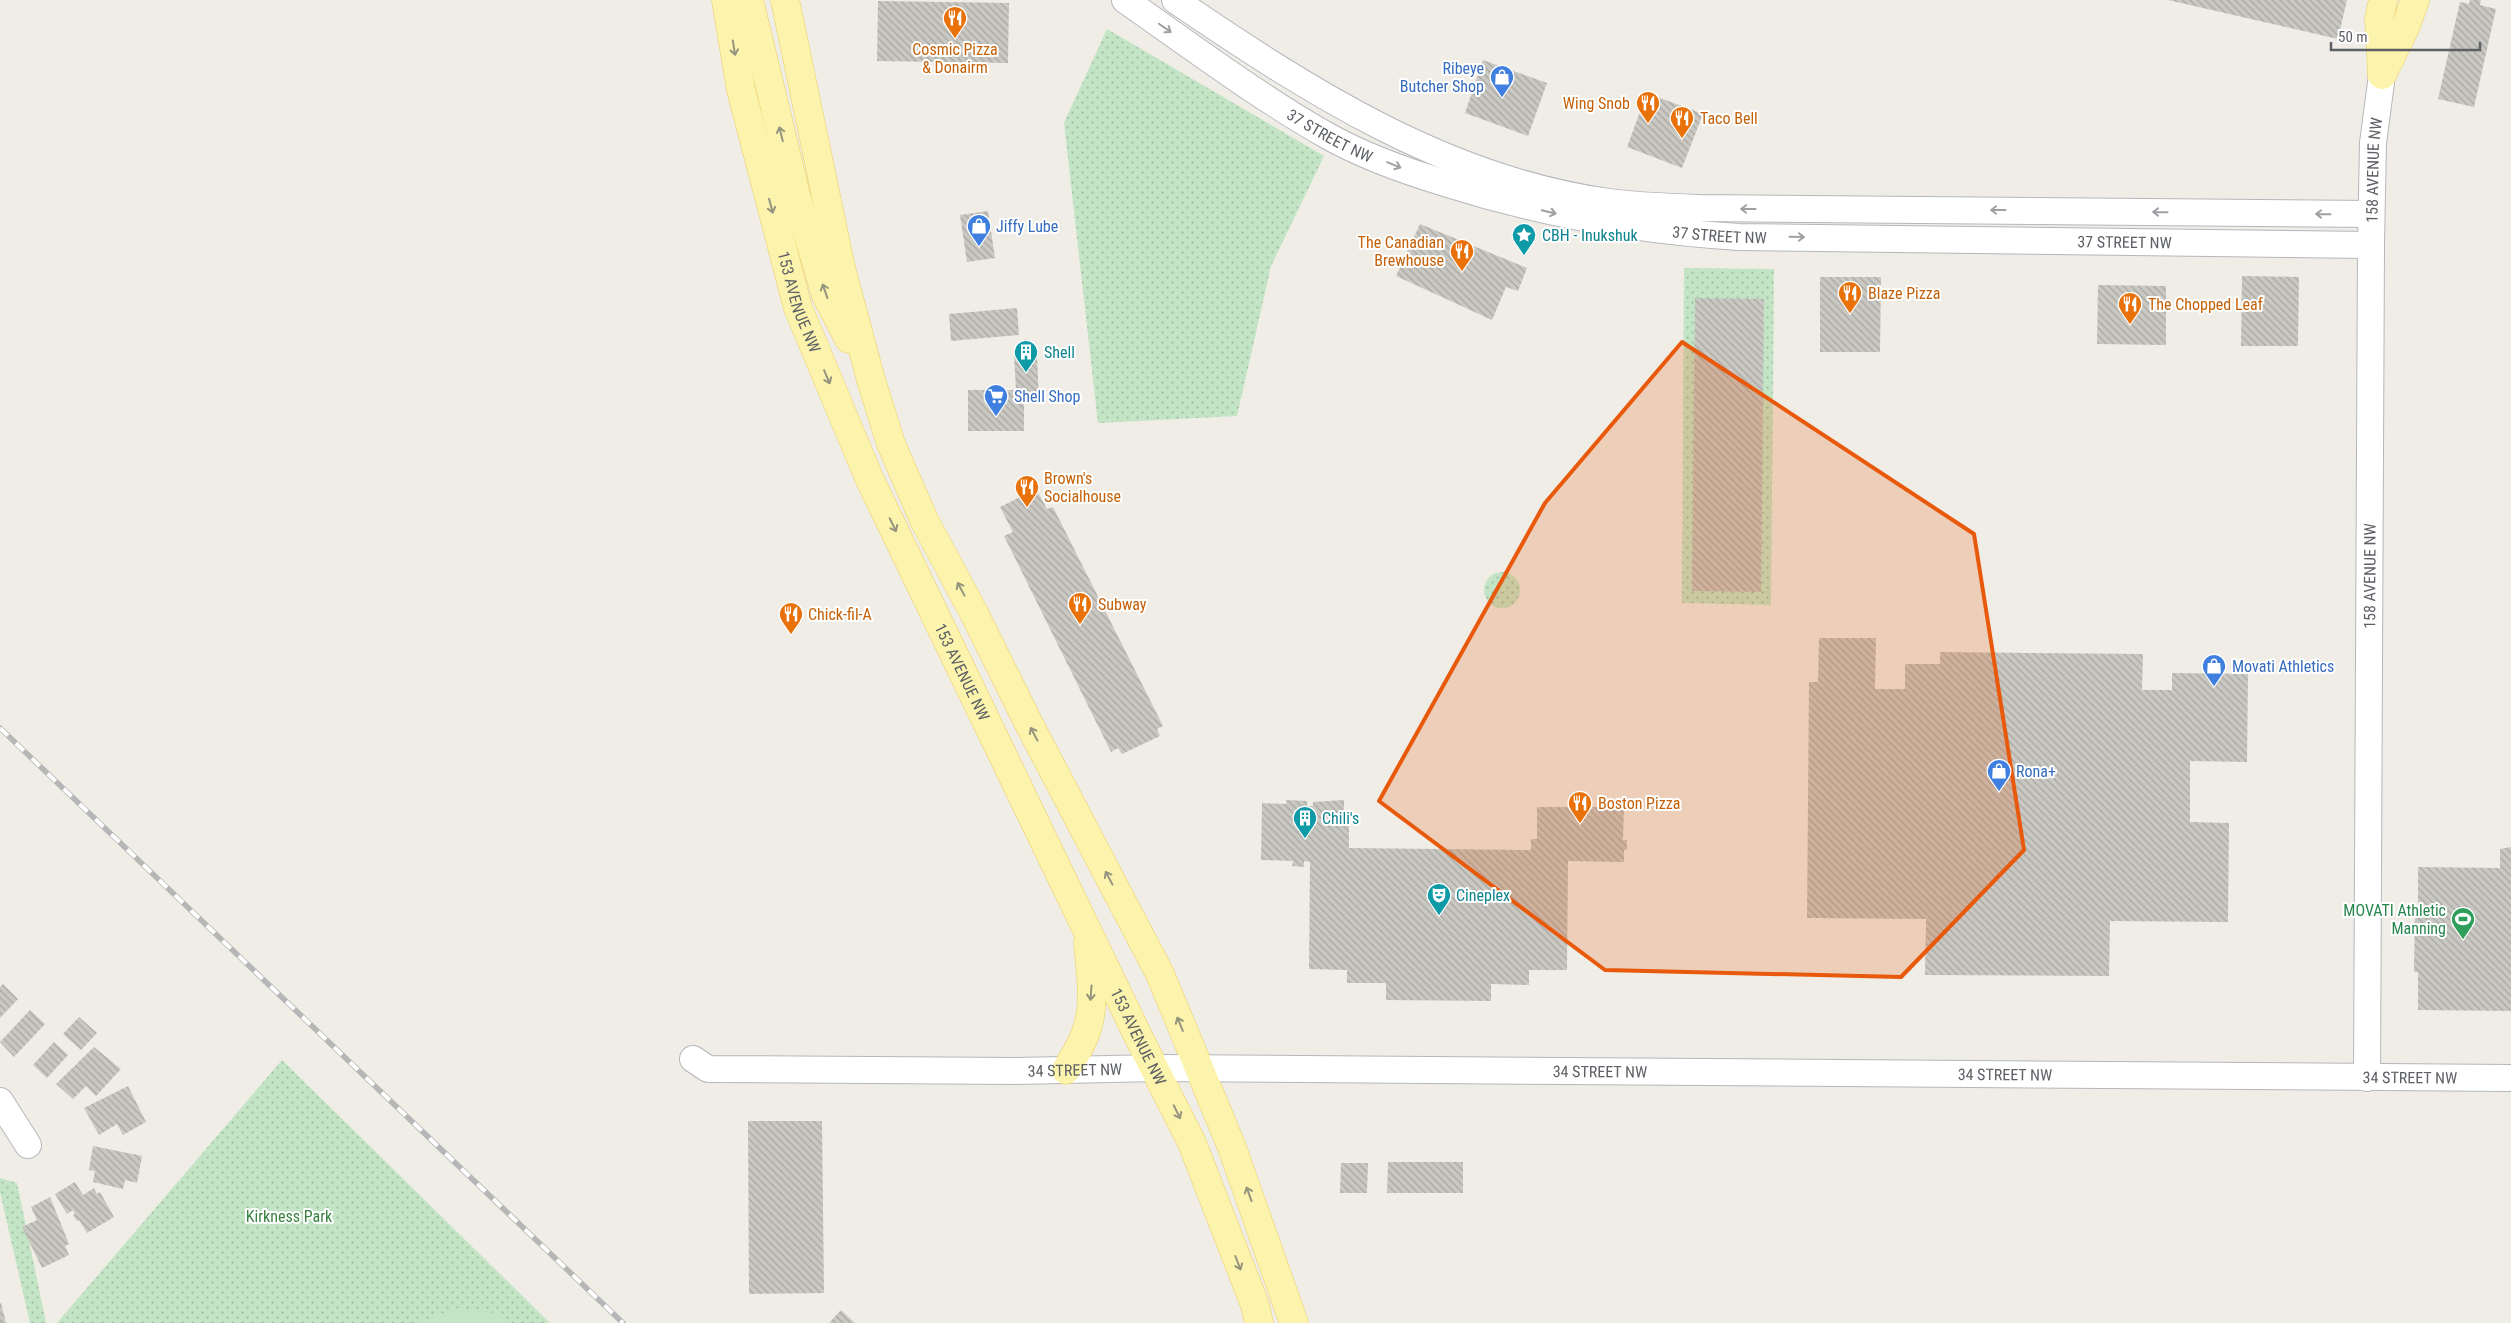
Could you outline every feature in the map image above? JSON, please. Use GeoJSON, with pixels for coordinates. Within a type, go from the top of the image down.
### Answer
{"type":"FeatureCollection","features":[{"type":"Feature","properties":{"kind":"main road","name":"153 AVENUE NW"},"geometry":{"type":"LineString","coordinates":[[726,0],[740,90],[798,308],[870,480],[1192,1143],[1255,1305],[1259,1323]]}},
{"type":"Feature","properties":{"kind":"main road"},"geometry":{"type":"LineString","coordinates":[[749,0],[796,195],[826,295],[871,380]]}},
{"type":"Feature","properties":{"kind":"main road"},"geometry":{"type":"LineString","coordinates":[[785,0],[841,268],[871,380],[891,444],[924,520],[1160,974],[1231,1145],[1294,1323]]}},
{"type":"Feature","properties":{"kind":"main road"},"geometry":{"type":"LineString","coordinates":[[2382,75],[2379,19],[2383,0]]}},
{"type":"Feature","properties":{"kind":"main road"},"geometry":{"type":"LineString","coordinates":[[2382,75],[2405,28],[2415,0]]}},
{"type":"Feature","properties":{"kind":"main road"},"geometry":{"type":"LineString","coordinates":[[1066,1070],[1082,1043],[1089,1020],[1091,982],[1087,927]]}},
{"type":"Feature","properties":{"kind":"street","name":"37 STREET NW"},"geometry":{"type":"LineString","coordinates":[[1125,0],[1251,87],[1327,136],[1417,174],[1516,204],[1576,218],[1686,234],[1739,237],[2371,245]]}},
{"type":"Feature","properties":{"kind":"street","name":"37 STREET NW"},"geometry":{"type":"LineString","coordinates":[[1175,0],[1315,91],[1405,140],[1489,173],[1580,197],[1610,202],[1700,208],[2372,214]]}},
{"type":"Feature","properties":{"kind":"street","name":"158 AVENUE NW"},"geometry":{"type":"LineString","coordinates":[[2367,1078],[2371,245],[2373,143],[2382,75]]}},
{"type":"Feature","properties":{"kind":"street","name":"34 STREET NW"},"geometry":{"type":"LineString","coordinates":[[693,1059],[708,1069],[1066,1070],[1156,1068],[2511,1078]]}},
{"type":"Feature","properties":{"kind":"street"},"geometry":{"type":"LineString","coordinates":[[0,1102],[28,1145]]}},
{"type":"Feature","properties":{"kind":"highlighted area"},"geometry":{"type":"Polygon","coordinates":[[[1682,342],[1974,534],[2024,850],[1901,977],[1605,970],[1379,801],[1545,503],[1682,342]]]}},
{"type":"Feature","properties":{"kind":"green space"},"geometry":{"type":"Polygon","coordinates":[[[1107,29],[1324,156],[1271,266],[1237,416],[1098,423],[1064,123],[1107,29]]]}},
{"type":"Feature","properties":{"kind":"green space"},"geometry":{"type":"Polygon","coordinates":[[[1684,268],[1774,269],[1771,605],[1682,603],[1684,268]]]}},
{"type":"Feature","properties":{"kind":"green space"},"geometry":{"type":"Polygon","coordinates":[[[1502,572],[1509,573],[1515,577],[1519,583],[1519,597],[1515,603],[1509,607],[1502,608],[1495,607],[1489,603],[1485,597],[1484,590],[1485,583],[1489,577],[1495,573],[1502,572]]]}},
{"type":"Feature","properties":{"kind":"green space","name":"Kirkness Park"},"geometry":{"type":"Polygon","coordinates":[[[282,1060],[550,1323],[57,1323],[282,1060]]]}},
{"type":"Feature","properties":{"kind":"green space"},"geometry":{"type":"Polygon","coordinates":[[[0,1178],[17,1183],[46,1323],[30,1323],[0,1192],[0,1178]]]}},
{"type":"Feature","properties":{"kind":"green space"},"geometry":{"type":"Polygon","coordinates":[[[456,1308],[505,1314],[505,1323],[418,1323],[456,1308]]]}},
{"type":"Feature","properties":{"kind":"building"},"geometry":{"type":"Polygon","coordinates":[[[2168,0],[2347,0],[2338,39],[2168,0]]]}},
{"type":"Feature","properties":{"kind":"building"},"geometry":{"type":"Polygon","coordinates":[[[2470,0],[2481,0],[2480,5],[2496,9],[2474,107],[2438,99],[2460,2],[2469,4],[2470,0]]]}},
{"type":"Feature","properties":{"kind":"building"},"geometry":{"type":"Polygon","coordinates":[[[878,1],[1009,3],[1008,63],[877,61],[878,1]]]}},
{"type":"Feature","properties":{"kind":"building"},"geometry":{"type":"Polygon","coordinates":[[[1483,60],[1547,83],[1528,136],[1465,113],[1483,60]]]}},
{"type":"Feature","properties":{"kind":"building"},"geometry":{"type":"Polygon","coordinates":[[[1647,93],[1703,114],[1682,168],[1627,147],[1647,93]]]}},
{"type":"Feature","properties":{"kind":"building","name":"Jiffy Lube"},"geometry":{"type":"Polygon","coordinates":[[[988,211],[995,258],[967,262],[960,215],[988,211]]]}},
{"type":"Feature","properties":{"kind":"building","name":"The Canadian Brewhouse"},"geometry":{"type":"Polygon","coordinates":[[[1420,224],[1527,268],[1518,291],[1506,287],[1492,320],[1396,276],[1420,224]]]}},
{"type":"Feature","properties":{"kind":"building"},"geometry":{"type":"Polygon","coordinates":[[[2242,276],[2299,277],[2298,346],[2241,346],[2242,276]]]}},
{"type":"Feature","properties":{"kind":"building","name":"Blaze Pizza"},"geometry":{"type":"Polygon","coordinates":[[[1820,277],[1881,277],[1880,352],[1820,352],[1820,277]]]}},
{"type":"Feature","properties":{"kind":"building"},"geometry":{"type":"Polygon","coordinates":[[[2098,285],[2166,286],[2166,345],[2097,344],[2098,285]]]}},
{"type":"Feature","properties":{"kind":"building"},"geometry":{"type":"Polygon","coordinates":[[[1695,298],[1764,299],[1761,592],[1692,591],[1695,298]]]}},
{"type":"Feature","properties":{"kind":"building","name":"Shell"},"geometry":{"type":"Polygon","coordinates":[[[1017,308],[1019,335],[951,341],[949,314],[1017,308]]]}},
{"type":"Feature","properties":{"kind":"building","name":"Shell Shop"},"geometry":{"type":"Polygon","coordinates":[[[1037,355],[1039,401],[1024,402],[1024,431],[968,431],[968,390],[1016,390],[1014,356],[1037,355]]]}},
{"type":"Feature","properties":{"kind":"building"},"geometry":{"type":"Polygon","coordinates":[[[1036,489],[1047,509],[1053,507],[1163,726],[1157,729],[1160,736],[1122,754],[1118,748],[1111,752],[1004,536],[1013,532],[1000,507],[1036,489]]]}},
{"type":"Feature","properties":{"kind":"building","name":"Rona+"},"geometry":{"type":"Polygon","coordinates":[[[1819,638],[1876,638],[1875,689],[1905,689],[1905,664],[1940,664],[1940,652],[2143,654],[2142,690],[2172,690],[2172,673],[2248,674],[2247,762],[2190,761],[2190,822],[2229,823],[2228,922],[2110,921],[2109,976],[1925,975],[1926,919],[1807,918],[1809,682],[1818,682],[1819,638]]]}},
{"type":"Feature","properties":{"kind":"building","name":"Cineplex"},"geometry":{"type":"Polygon","coordinates":[[[1286,800],[1307,801],[1307,806],[1313,806],[1313,802],[1344,800],[1344,818],[1349,818],[1349,848],[1531,850],[1531,839],[1537,839],[1537,807],[1624,807],[1623,840],[1627,840],[1627,850],[1624,850],[1624,862],[1568,861],[1567,970],[1529,970],[1529,985],[1491,984],[1491,1001],[1386,1000],[1386,983],[1347,983],[1347,970],[1309,969],[1310,862],[1304,861],[1304,867],[1292,866],[1293,861],[1261,860],[1262,803],[1286,804],[1286,800]]]}},
{"type":"Feature","properties":{"kind":"building","name":"MOVATI Athletic Manning"},"geometry":{"type":"Polygon","coordinates":[[[2511,847],[2511,1011],[2418,1010],[2418,972],[2414,972],[2415,908],[2418,908],[2418,867],[2500,868],[2500,849],[2511,847]]]}},
{"type":"Feature","properties":{"kind":"building"},"geometry":{"type":"Polygon","coordinates":[[[3,984],[18,999],[0,1018],[0,987],[3,984]]]}},
{"type":"Feature","properties":{"kind":"building"},"geometry":{"type":"Polygon","coordinates":[[[30,1010],[45,1024],[14,1057],[0,1042],[30,1010]]]}},
{"type":"Feature","properties":{"kind":"building"},"geometry":{"type":"Polygon","coordinates":[[[79,1017],[97,1033],[81,1050],[63,1034],[79,1017]]]}},
{"type":"Feature","properties":{"kind":"building"},"geometry":{"type":"Polygon","coordinates":[[[54,1042],[68,1055],[47,1078],[33,1065],[54,1042]]]}},
{"type":"Feature","properties":{"kind":"building"},"geometry":{"type":"Polygon","coordinates":[[[94,1047],[121,1069],[96,1096],[86,1086],[73,1099],[56,1084],[94,1047]]]}},
{"type":"Feature","properties":{"kind":"building"},"geometry":{"type":"Polygon","coordinates":[[[128,1086],[146,1122],[123,1135],[117,1124],[99,1135],[84,1108],[128,1086]]]}},
{"type":"Feature","properties":{"kind":"building"},"geometry":{"type":"Polygon","coordinates":[[[748,1121],[822,1121],[824,1293],[749,1294],[748,1121]]]}},
{"type":"Feature","properties":{"kind":"building"},"geometry":{"type":"Polygon","coordinates":[[[93,1146],[142,1156],[137,1183],[125,1180],[123,1189],[93,1182],[95,1171],[89,1170],[93,1146]]]}},
{"type":"Feature","properties":{"kind":"building"},"geometry":{"type":"Polygon","coordinates":[[[1388,1162],[1463,1162],[1463,1193],[1387,1193],[1388,1162]]]}},
{"type":"Feature","properties":{"kind":"building"},"geometry":{"type":"Polygon","coordinates":[[[1341,1163],[1368,1163],[1367,1193],[1340,1193],[1341,1163]]]}},
{"type":"Feature","properties":{"kind":"building"},"geometry":{"type":"Polygon","coordinates":[[[75,1182],[83,1195],[94,1188],[97,1194],[100,1192],[114,1217],[87,1233],[79,1220],[77,1221],[73,1215],[75,1214],[73,1210],[67,1214],[55,1194],[75,1182]]]}},
{"type":"Feature","properties":{"kind":"building"},"geometry":{"type":"Polygon","coordinates":[[[50,1197],[69,1244],[65,1246],[69,1255],[42,1268],[22,1227],[37,1220],[31,1207],[50,1197]]]}},
{"type":"Feature","properties":{"kind":"building"},"geometry":{"type":"Polygon","coordinates":[[[1,1303],[6,1323],[0,1323],[1,1303]]]}},
{"type":"Feature","properties":{"kind":"building"},"geometry":{"type":"Polygon","coordinates":[[[841,1310],[855,1323],[829,1323],[841,1310]]]}},
{"type":"Feature","properties":{"kind":"railway"},"geometry":{"type":"LineString","coordinates":[[0,728],[623,1323]]}},
{"type":"Feature","properties":{"kind":"place","name":"Cosmic Pizza & Donairm"},"geometry":{"type":"Point","coordinates":[955,39]}},
{"type":"Feature","properties":{"kind":"place","name":"Ribeye Butcher Shop"},"geometry":{"type":"Point","coordinates":[1502,98]}},
{"type":"Feature","properties":{"kind":"place","name":"Wing Snob"},"geometry":{"type":"Point","coordinates":[1648,124]}},
{"type":"Feature","properties":{"kind":"place","name":"Taco Bell"},"geometry":{"type":"Point","coordinates":[1682,139]}},
{"type":"Feature","properties":{"kind":"place","name":"Jiffy Lube"},"geometry":{"type":"Point","coordinates":[979,247]}},
{"type":"Feature","properties":{"kind":"place","name":"CBH - Inukshuk"},"geometry":{"type":"Point","coordinates":[1524,256]}},
{"type":"Feature","properties":{"kind":"place","name":"The Canadian Brewhouse"},"geometry":{"type":"Point","coordinates":[1462,272]}},
{"type":"Feature","properties":{"kind":"place","name":"Blaze Pizza"},"geometry":{"type":"Point","coordinates":[1850,314]}},
{"type":"Feature","properties":{"kind":"place","name":"The Chopped Leaf"},"geometry":{"type":"Point","coordinates":[2130,325]}},
{"type":"Feature","properties":{"kind":"place","name":"Shell"},"geometry":{"type":"Point","coordinates":[1026,373]}},
{"type":"Feature","properties":{"kind":"place","name":"Shell Shop"},"geometry":{"type":"Point","coordinates":[996,417]}},
{"type":"Feature","properties":{"kind":"place","name":"Brown's Socialhouse"},"geometry":{"type":"Point","coordinates":[1027,508]}},
{"type":"Feature","properties":{"kind":"place","name":"Subway"},"geometry":{"type":"Point","coordinates":[1080,625]}},
{"type":"Feature","properties":{"kind":"place","name":"Chick-fil-A"},"geometry":{"type":"Point","coordinates":[791,635]}},
{"type":"Feature","properties":{"kind":"place","name":"Movati Athletics"},"geometry":{"type":"Point","coordinates":[2214,687]}},
{"type":"Feature","properties":{"kind":"place","name":"Rona+"},"geometry":{"type":"Point","coordinates":[1999,792]}},
{"type":"Feature","properties":{"kind":"place","name":"Boston Pizza"},"geometry":{"type":"Point","coordinates":[1580,824]}},
{"type":"Feature","properties":{"kind":"place","name":"Chili's"},"geometry":{"type":"Point","coordinates":[1305,839]}},
{"type":"Feature","properties":{"kind":"place","name":"Cineplex"},"geometry":{"type":"Point","coordinates":[1439,916]}},
{"type":"Feature","properties":{"kind":"place","name":"MOVATI Athletic Manning"},"geometry":{"type":"Point","coordinates":[2463,940]}}]}
